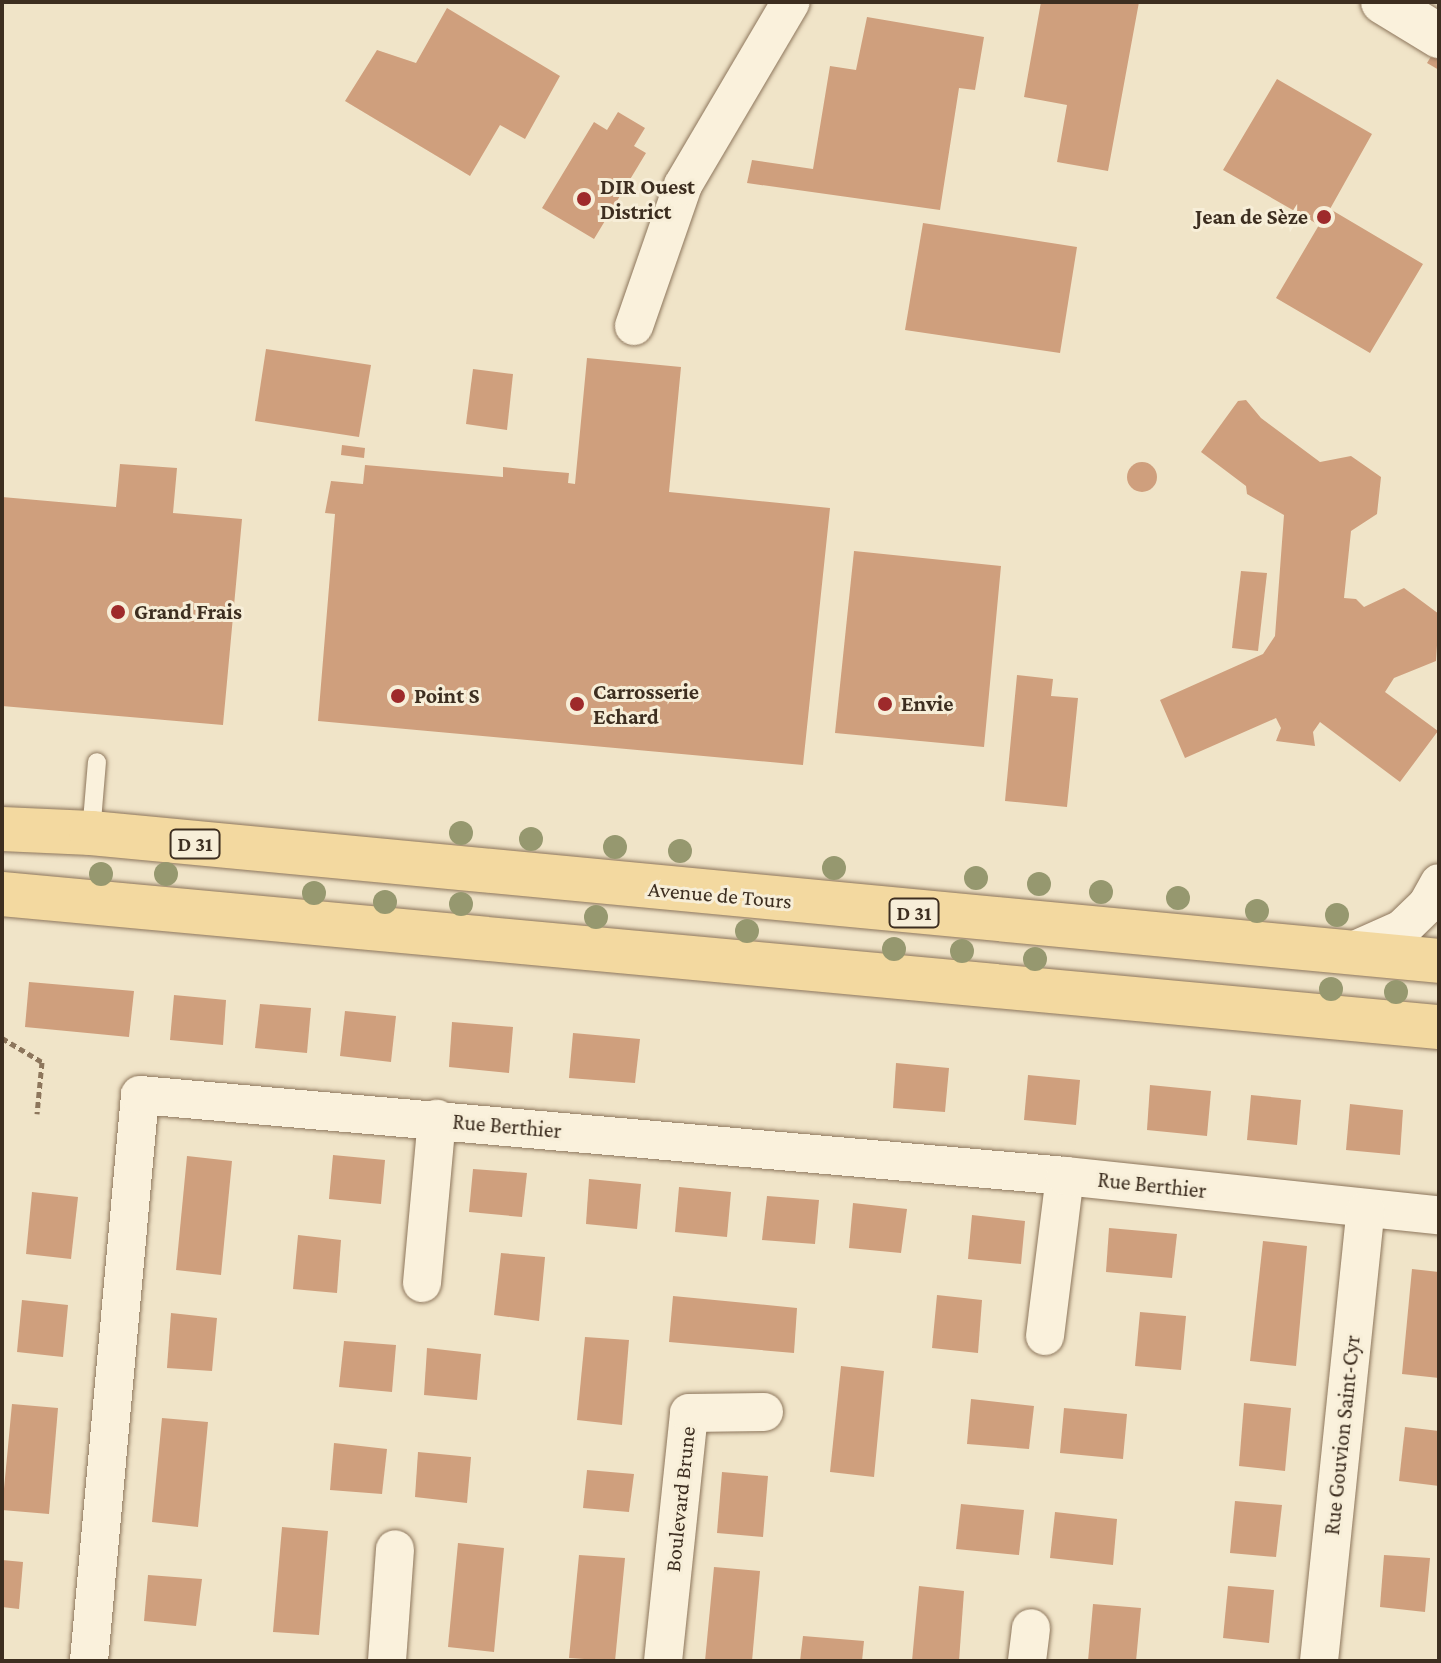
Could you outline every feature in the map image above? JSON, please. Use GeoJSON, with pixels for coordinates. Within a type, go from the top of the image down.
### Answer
{"type":"FeatureCollection","features":[{"type":"Feature","properties":{"kind":"main road","name":"Avenue de Tours"},"geometry":{"type":"LineString","coordinates":[[2,829],[91,833],[1439,961]]}},
{"type":"Feature","properties":{"kind":"main road"},"geometry":{"type":"LineString","coordinates":[[2,894],[1439,1027]]}},
{"type":"Feature","properties":{"kind":"street"},"geometry":{"type":"LineString","coordinates":[[634,326],[683,185],[791,2]]}},
{"type":"Feature","properties":{"kind":"street"},"geometry":{"type":"LineString","coordinates":[[1383,2],[1439,36]]}},
{"type":"Feature","properties":{"kind":"street"},"geometry":{"type":"LineString","coordinates":[[1348,953],[1402,929],[1427,905],[1439,883]]}},
{"type":"Feature","properties":{"kind":"street","name":"Rue Berthier"},"geometry":{"type":"LineString","coordinates":[[89,1661],[140,1095],[1065,1176],[1366,1210],[1439,1215]]}},
{"type":"Feature","properties":{"kind":"street"},"geometry":{"type":"LineString","coordinates":[[422,1283],[437,1119]]}},
{"type":"Feature","properties":{"kind":"street"},"geometry":{"type":"LineString","coordinates":[[1045,1336],[1065,1176]]}},
{"type":"Feature","properties":{"kind":"street","name":"Rue Gouvion Saint-Cyr"},"geometry":{"type":"LineString","coordinates":[[1319,1661],[1366,1210]]}},
{"type":"Feature","properties":{"kind":"street","name":"Boulevard Brune"},"geometry":{"type":"LineString","coordinates":[[663,1661],[689,1413],[764,1412]]}},
{"type":"Feature","properties":{"kind":"street"},"geometry":{"type":"LineString","coordinates":[[387,1661],[395,1549]]}},
{"type":"Feature","properties":{"kind":"lane"},"geometry":{"type":"LineString","coordinates":[[91,833],[97,762]]}},
{"type":"Feature","properties":{"kind":"path"},"geometry":{"type":"LineString","coordinates":[[2,1038],[42,1062],[37,1114]]}},
{"type":"Feature","properties":{"kind":"building"},"geometry":{"type":"Polygon","coordinates":[[[1041,2],[1139,2],[1108,171],[1057,162],[1067,105],[1024,97],[1041,2]]]}},
{"type":"Feature","properties":{"kind":"building"},"geometry":{"type":"Polygon","coordinates":[[[447,8],[560,76],[525,139],[500,125],[470,176],[345,101],[377,50],[416,63],[447,8]]]}},
{"type":"Feature","properties":{"kind":"building"},"geometry":{"type":"Polygon","coordinates":[[[867,17],[984,37],[975,90],[959,88],[940,210],[747,183],[752,160],[813,169],[830,66],[856,70],[867,17]]]}},
{"type":"Feature","properties":{"kind":"building"},"geometry":{"type":"Polygon","coordinates":[[[1432,55],[1439,60],[1439,70],[1427,63],[1432,55]]]}},
{"type":"Feature","properties":{"kind":"building","name":"Jean de Sèze"},"geometry":{"type":"Polygon","coordinates":[[[1277,79],[1372,134],[1330,209],[1423,264],[1370,353],[1276,298],[1319,225],[1223,170],[1277,79]]]}},
{"type":"Feature","properties":{"kind":"building"},"geometry":{"type":"Polygon","coordinates":[[[618,112],[645,128],[634,146],[646,153],[594,239],[542,208],[594,122],[607,130],[618,112]]]}},
{"type":"Feature","properties":{"kind":"building"},"geometry":{"type":"Polygon","coordinates":[[[923,223],[1077,247],[1060,353],[905,330],[923,223]]]}},
{"type":"Feature","properties":{"kind":"building"},"geometry":{"type":"Polygon","coordinates":[[[266,349],[371,365],[359,437],[255,421],[266,349]]]}},
{"type":"Feature","properties":{"kind":"building"},"geometry":{"type":"Polygon","coordinates":[[[587,358],[681,367],[669,492],[830,508],[803,765],[318,721],[335,514],[325,513],[331,481],[363,484],[365,465],[503,477],[503,467],[569,473],[568,483],[575,484],[587,358]]]}},
{"type":"Feature","properties":{"kind":"building"},"geometry":{"type":"Polygon","coordinates":[[[473,369],[513,374],[507,430],[466,424],[473,369]]]}},
{"type":"Feature","properties":{"kind":"building"},"geometry":{"type":"Polygon","coordinates":[[[1246,400],[1261,418],[1320,462],[1351,456],[1381,477],[1377,514],[1351,531],[1344,598],[1356,599],[1364,607],[1404,588],[1439,614],[1436,661],[1394,678],[1385,692],[1438,731],[1400,782],[1320,722],[1313,732],[1315,746],[1276,741],[1281,728],[1276,718],[1185,758],[1160,700],[1263,654],[1275,636],[1284,515],[1247,494],[1246,486],[1201,452],[1238,401],[1246,400]]]}},
{"type":"Feature","properties":{"kind":"building"},"geometry":{"type":"Polygon","coordinates":[[[342,445],[365,448],[364,458],[341,455],[342,445]]]}},
{"type":"Feature","properties":{"kind":"building"},"geometry":{"type":"Polygon","coordinates":[[[1142,462],[1153,466],[1157,477],[1153,488],[1142,492],[1131,488],[1127,477],[1131,466],[1142,462]]]}},
{"type":"Feature","properties":{"kind":"building","name":"Grand Frais"},"geometry":{"type":"Polygon","coordinates":[[[120,464],[177,468],[173,513],[242,519],[223,725],[2,706],[2,497],[116,507],[120,464]]]}},
{"type":"Feature","properties":{"kind":"building"},"geometry":{"type":"Polygon","coordinates":[[[854,551],[1001,566],[984,747],[835,733],[854,551]]]}},
{"type":"Feature","properties":{"kind":"building"},"geometry":{"type":"Polygon","coordinates":[[[1241,571],[1267,573],[1258,651],[1232,648],[1241,571]]]}},
{"type":"Feature","properties":{"kind":"building"},"geometry":{"type":"Polygon","coordinates":[[[1017,675],[1053,679],[1051,696],[1078,698],[1067,807],[1005,801],[1017,675]]]}},
{"type":"Feature","properties":{"kind":"building"},"geometry":{"type":"Polygon","coordinates":[[[29,982],[134,991],[129,1037],[25,1027],[29,982]]]}},
{"type":"Feature","properties":{"kind":"building"},"geometry":{"type":"Polygon","coordinates":[[[174,995],[226,1000],[223,1045],[170,1040],[174,995]]]}},
{"type":"Feature","properties":{"kind":"building"},"geometry":{"type":"Polygon","coordinates":[[[260,1004],[311,1008],[307,1053],[255,1048],[260,1004]]]}},
{"type":"Feature","properties":{"kind":"building"},"geometry":{"type":"Polygon","coordinates":[[[345,1011],[396,1016],[391,1062],[340,1056],[345,1011]]]}},
{"type":"Feature","properties":{"kind":"building"},"geometry":{"type":"Polygon","coordinates":[[[452,1022],[513,1027],[509,1073],[449,1067],[452,1022]]]}},
{"type":"Feature","properties":{"kind":"building"},"geometry":{"type":"Polygon","coordinates":[[[573,1033],[640,1039],[635,1083],[569,1078],[573,1033]]]}},
{"type":"Feature","properties":{"kind":"building"},"geometry":{"type":"Polygon","coordinates":[[[896,1063],[949,1068],[945,1112],[893,1108],[896,1063]]]}},
{"type":"Feature","properties":{"kind":"building"},"geometry":{"type":"Polygon","coordinates":[[[1028,1075],[1080,1080],[1076,1125],[1024,1120],[1028,1075]]]}},
{"type":"Feature","properties":{"kind":"building"},"geometry":{"type":"Polygon","coordinates":[[[1150,1085],[1211,1091],[1207,1136],[1147,1130],[1150,1085]]]}},
{"type":"Feature","properties":{"kind":"building"},"geometry":{"type":"Polygon","coordinates":[[[1251,1095],[1301,1100],[1297,1145],[1247,1140],[1251,1095]]]}},
{"type":"Feature","properties":{"kind":"building"},"geometry":{"type":"Polygon","coordinates":[[[1350,1104],[1403,1110],[1400,1155],[1346,1150],[1350,1104]]]}},
{"type":"Feature","properties":{"kind":"building"},"geometry":{"type":"Polygon","coordinates":[[[333,1155],[385,1160],[381,1204],[329,1199],[333,1155]]]}},
{"type":"Feature","properties":{"kind":"building"},"geometry":{"type":"Polygon","coordinates":[[[187,1156],[232,1161],[221,1275],[176,1270],[187,1156]]]}},
{"type":"Feature","properties":{"kind":"building"},"geometry":{"type":"Polygon","coordinates":[[[473,1169],[527,1173],[522,1217],[469,1212],[473,1169]]]}},
{"type":"Feature","properties":{"kind":"building"},"geometry":{"type":"Polygon","coordinates":[[[589,1179],[641,1184],[637,1229],[586,1224],[589,1179]]]}},
{"type":"Feature","properties":{"kind":"building"},"geometry":{"type":"Polygon","coordinates":[[[679,1187],[731,1192],[727,1237],[675,1232],[679,1187]]]}},
{"type":"Feature","properties":{"kind":"building"},"geometry":{"type":"Polygon","coordinates":[[[32,1192],[78,1197],[71,1259],[26,1254],[32,1192]]]}},
{"type":"Feature","properties":{"kind":"building"},"geometry":{"type":"Polygon","coordinates":[[[767,1196],[819,1200],[815,1244],[762,1240],[767,1196]]]}},
{"type":"Feature","properties":{"kind":"building"},"geometry":{"type":"Polygon","coordinates":[[[853,1203],[907,1209],[901,1253],[849,1248],[853,1203]]]}},
{"type":"Feature","properties":{"kind":"building"},"geometry":{"type":"Polygon","coordinates":[[[972,1215],[1025,1221],[1021,1264],[968,1259],[972,1215]]]}},
{"type":"Feature","properties":{"kind":"building"},"geometry":{"type":"Polygon","coordinates":[[[1109,1228],[1177,1234],[1172,1278],[1106,1272],[1109,1228]]]}},
{"type":"Feature","properties":{"kind":"building"},"geometry":{"type":"Polygon","coordinates":[[[298,1235],[341,1240],[337,1293],[293,1289],[298,1235]]]}},
{"type":"Feature","properties":{"kind":"building"},"geometry":{"type":"Polygon","coordinates":[[[1263,1241],[1307,1246],[1296,1366],[1250,1361],[1263,1241]]]}},
{"type":"Feature","properties":{"kind":"building"},"geometry":{"type":"Polygon","coordinates":[[[501,1253],[545,1257],[539,1321],[494,1315],[501,1253]]]}},
{"type":"Feature","properties":{"kind":"building"},"geometry":{"type":"Polygon","coordinates":[[[1412,1269],[1439,1272],[1439,1378],[1402,1374],[1412,1269]]]}},
{"type":"Feature","properties":{"kind":"building"},"geometry":{"type":"Polygon","coordinates":[[[937,1295],[982,1300],[978,1353],[932,1348],[937,1295]]]}},
{"type":"Feature","properties":{"kind":"building"},"geometry":{"type":"Polygon","coordinates":[[[673,1296],[797,1308],[794,1353],[669,1342],[673,1296]]]}},
{"type":"Feature","properties":{"kind":"building"},"geometry":{"type":"Polygon","coordinates":[[[22,1300],[68,1305],[63,1357],[17,1352],[22,1300]]]}},
{"type":"Feature","properties":{"kind":"building"},"geometry":{"type":"Polygon","coordinates":[[[1140,1312],[1186,1316],[1181,1370],[1135,1366],[1140,1312]]]}},
{"type":"Feature","properties":{"kind":"building"},"geometry":{"type":"Polygon","coordinates":[[[171,1313],[217,1318],[212,1371],[167,1368],[171,1313]]]}},
{"type":"Feature","properties":{"kind":"building"},"geometry":{"type":"Polygon","coordinates":[[[585,1337],[629,1340],[622,1425],[577,1420],[585,1337]]]}},
{"type":"Feature","properties":{"kind":"building"},"geometry":{"type":"Polygon","coordinates":[[[344,1341],[396,1345],[392,1392],[339,1387],[344,1341]]]}},
{"type":"Feature","properties":{"kind":"building"},"geometry":{"type":"Polygon","coordinates":[[[427,1348],[481,1354],[477,1400],[424,1395],[427,1348]]]}},
{"type":"Feature","properties":{"kind":"building"},"geometry":{"type":"Polygon","coordinates":[[[841,1366],[884,1371],[874,1477],[830,1472],[841,1366]]]}},
{"type":"Feature","properties":{"kind":"building"},"geometry":{"type":"Polygon","coordinates":[[[971,1399],[1034,1406],[1029,1449],[967,1444],[971,1399]]]}},
{"type":"Feature","properties":{"kind":"building"},"geometry":{"type":"Polygon","coordinates":[[[1244,1403],[1291,1408],[1285,1471],[1239,1466],[1244,1403]]]}},
{"type":"Feature","properties":{"kind":"building"},"geometry":{"type":"Polygon","coordinates":[[[12,1404],[58,1408],[49,1514],[2,1510],[12,1404]]]}},
{"type":"Feature","properties":{"kind":"building"},"geometry":{"type":"Polygon","coordinates":[[[1064,1408],[1127,1414],[1123,1459],[1060,1453],[1064,1408]]]}},
{"type":"Feature","properties":{"kind":"building"},"geometry":{"type":"Polygon","coordinates":[[[162,1418],[208,1422],[198,1527],[152,1522],[162,1418]]]}},
{"type":"Feature","properties":{"kind":"building"},"geometry":{"type":"Polygon","coordinates":[[[1405,1427],[1439,1431],[1439,1486],[1399,1481],[1405,1427]]]}},
{"type":"Feature","properties":{"kind":"building"},"geometry":{"type":"Polygon","coordinates":[[[334,1443],[387,1449],[382,1494],[330,1490],[334,1443]]]}},
{"type":"Feature","properties":{"kind":"building"},"geometry":{"type":"Polygon","coordinates":[[[418,1452],[471,1457],[467,1503],[415,1497],[418,1452]]]}},
{"type":"Feature","properties":{"kind":"building"},"geometry":{"type":"Polygon","coordinates":[[[587,1470],[634,1474],[629,1512],[583,1508],[587,1470]]]}},
{"type":"Feature","properties":{"kind":"building"},"geometry":{"type":"Polygon","coordinates":[[[722,1472],[768,1476],[763,1537],[717,1533],[722,1472]]]}},
{"type":"Feature","properties":{"kind":"building"},"geometry":{"type":"Polygon","coordinates":[[[1235,1501],[1282,1505],[1276,1557],[1230,1553],[1235,1501]]]}},
{"type":"Feature","properties":{"kind":"building"},"geometry":{"type":"Polygon","coordinates":[[[961,1504],[1024,1510],[1019,1555],[956,1549],[961,1504]]]}},
{"type":"Feature","properties":{"kind":"building"},"geometry":{"type":"Polygon","coordinates":[[[1055,1512],[1117,1519],[1113,1565],[1050,1558],[1055,1512]]]}},
{"type":"Feature","properties":{"kind":"building"},"geometry":{"type":"Polygon","coordinates":[[[282,1527],[328,1531],[319,1635],[273,1632],[282,1527]]]}},
{"type":"Feature","properties":{"kind":"building"},"geometry":{"type":"Polygon","coordinates":[[[458,1543],[504,1548],[494,1652],[448,1647],[458,1543]]]}},
{"type":"Feature","properties":{"kind":"building"},"geometry":{"type":"Polygon","coordinates":[[[579,1555],[625,1558],[615,1661],[569,1658],[579,1555]]]}},
{"type":"Feature","properties":{"kind":"building"},"geometry":{"type":"Polygon","coordinates":[[[1384,1555],[1430,1558],[1425,1612],[1380,1607],[1384,1555]]]}},
{"type":"Feature","properties":{"kind":"building"},"geometry":{"type":"Polygon","coordinates":[[[2,1560],[23,1562],[19,1609],[2,1607],[2,1560]]]}},
{"type":"Feature","properties":{"kind":"building"},"geometry":{"type":"Polygon","coordinates":[[[714,1567],[760,1571],[752,1661],[705,1661],[714,1567]]]}},
{"type":"Feature","properties":{"kind":"building"},"geometry":{"type":"Polygon","coordinates":[[[148,1575],[202,1579],[196,1626],[144,1621],[148,1575]]]}},
{"type":"Feature","properties":{"kind":"building"},"geometry":{"type":"Polygon","coordinates":[[[919,1586],[964,1591],[959,1661],[912,1661],[919,1586]]]}},
{"type":"Feature","properties":{"kind":"building"},"geometry":{"type":"Polygon","coordinates":[[[1228,1586],[1274,1590],[1269,1643],[1223,1638],[1228,1586]]]}},
{"type":"Feature","properties":{"kind":"building"},"geometry":{"type":"Polygon","coordinates":[[[1093,1604],[1141,1608],[1136,1661],[1088,1661],[1093,1604]]]}},
{"type":"Feature","properties":{"kind":"building"},"geometry":{"type":"Polygon","coordinates":[[[803,1636],[864,1641],[862,1661],[800,1661],[803,1636]]]}},
{"type":"Feature","properties":{"kind":"place","name":"DIR Ouest District"},"geometry":{"type":"Point","coordinates":[584,199]}},
{"type":"Feature","properties":{"kind":"place","name":"Jean de Sèze"},"geometry":{"type":"Point","coordinates":[1324,217]}},
{"type":"Feature","properties":{"kind":"place","name":"Grand Frais"},"geometry":{"type":"Point","coordinates":[118,612]}},
{"type":"Feature","properties":{"kind":"place","name":"Point S"},"geometry":{"type":"Point","coordinates":[398,696]}},
{"type":"Feature","properties":{"kind":"place","name":"Carrosserie Echard"},"geometry":{"type":"Point","coordinates":[577,704]}},
{"type":"Feature","properties":{"kind":"place","name":"Envie"},"geometry":{"type":"Point","coordinates":[885,704]}}]}
